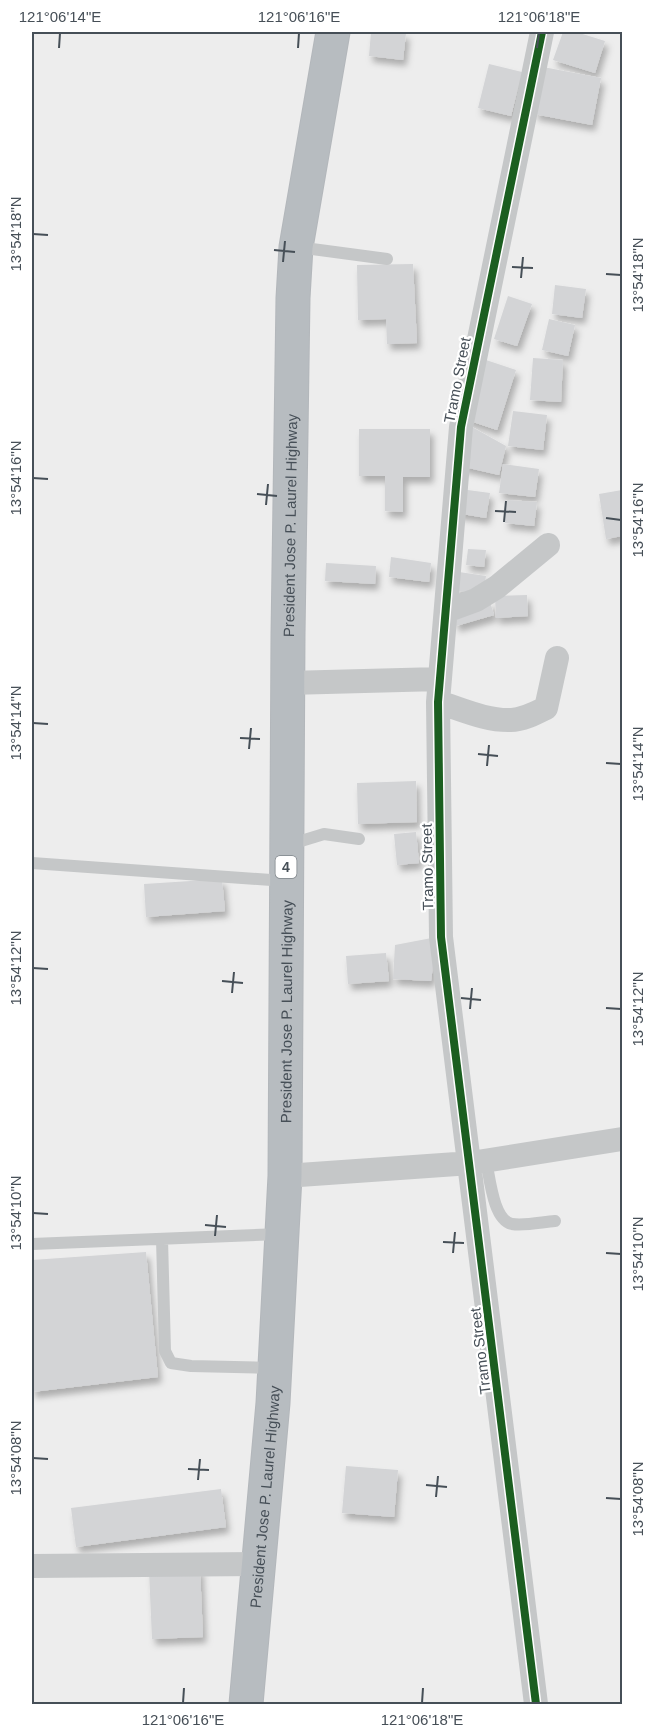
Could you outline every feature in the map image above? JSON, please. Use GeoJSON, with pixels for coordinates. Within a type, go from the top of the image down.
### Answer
{"type":"FeatureCollection","features":[{"type":"Feature","properties":{"kind":"highway","name":"President Jose P. Laurel Highway"},"geometry":{"type":"LineString","coordinates":[[246,1704],[275,1368],[285,1176],[293,298],[296,247],[333,32]]}},
{"type":"Feature","properties":{"kind":"street","name":"Tramo Street"},"geometry":{"type":"LineString","coordinates":[[536,1704],[478,1162],[441,937],[439,690],[461,428],[542,32]]}},
{"type":"Feature","properties":{"kind":"street"},"geometry":{"type":"LineString","coordinates":[[446,612],[476,600],[497,587],[548,545]]}},
{"type":"Feature","properties":{"kind":"street"},"geometry":{"type":"LineString","coordinates":[[288,683],[439,690],[486,717],[513,721],[546,708],[557,658]]}},
{"type":"Feature","properties":{"kind":"street"},"geometry":{"type":"LineString","coordinates":[[285,1176],[478,1162],[621,1136]]}},
{"type":"Feature","properties":{"kind":"street"},"geometry":{"type":"LineString","coordinates":[[32,1566],[259,1564]]}},
{"type":"Feature","properties":{"kind":"lane"},"geometry":{"type":"LineString","coordinates":[[296,247],[387,259]]}},
{"type":"Feature","properties":{"kind":"lane"},"geometry":{"type":"LineString","coordinates":[[287,845],[324,834],[359,839]]}},
{"type":"Feature","properties":{"kind":"lane"},"geometry":{"type":"LineString","coordinates":[[32,863],[286,881]]}},
{"type":"Feature","properties":{"kind":"lane"},"geometry":{"type":"LineString","coordinates":[[478,1162],[498,1215],[504,1221],[513,1224],[555,1221]]}},
{"type":"Feature","properties":{"kind":"lane"},"geometry":{"type":"LineString","coordinates":[[32,1244],[282,1234]]}},
{"type":"Feature","properties":{"kind":"lane"},"geometry":{"type":"LineString","coordinates":[[162,1239],[165,1351],[171,1363],[191,1366],[275,1368]]}},
{"type":"Feature","properties":{"kind":"building"},"geometry":{"type":"Polygon","coordinates":[[[371,32],[406,33],[403,60],[369,56],[371,32]]]}},
{"type":"Feature","properties":{"kind":"building"},"geometry":{"type":"Polygon","coordinates":[[[563,32],[576,32],[605,41],[595,73],[553,60],[563,32]]]}},
{"type":"Feature","properties":{"kind":"building"},"geometry":{"type":"Polygon","coordinates":[[[489,64],[522,72],[511,116],[478,108],[489,64]]]}},
{"type":"Feature","properties":{"kind":"building"},"geometry":{"type":"Polygon","coordinates":[[[543,67],[601,78],[592,125],[534,114],[543,67]]]}},
{"type":"Feature","properties":{"kind":"building"},"geometry":{"type":"Polygon","coordinates":[[[413,264],[417,343],[387,344],[386,319],[358,320],[357,265],[413,264]]]}},
{"type":"Feature","properties":{"kind":"building"},"geometry":{"type":"Polygon","coordinates":[[[555,285],[586,289],[582,318],[552,314],[555,285]]]}},
{"type":"Feature","properties":{"kind":"building"},"geometry":{"type":"Polygon","coordinates":[[[508,296],[532,304],[517,346],[494,339],[508,296]]]}},
{"type":"Feature","properties":{"kind":"building"},"geometry":{"type":"Polygon","coordinates":[[[549,319],[575,325],[568,356],[542,350],[549,319]]]}},
{"type":"Feature","properties":{"kind":"building"},"geometry":{"type":"Polygon","coordinates":[[[533,358],[563,360],[561,402],[530,400],[533,358]]]}},
{"type":"Feature","properties":{"kind":"building"},"geometry":{"type":"Polygon","coordinates":[[[483,359],[516,370],[497,430],[464,419],[483,359]]]}},
{"type":"Feature","properties":{"kind":"building"},"geometry":{"type":"Polygon","coordinates":[[[513,411],[547,415],[543,450],[508,446],[513,411]]]}},
{"type":"Feature","properties":{"kind":"building"},"geometry":{"type":"Polygon","coordinates":[[[472,427],[506,446],[499,475],[460,466],[472,427]]]}},
{"type":"Feature","properties":{"kind":"building"},"geometry":{"type":"Polygon","coordinates":[[[359,429],[430,429],[430,477],[403,477],[403,512],[385,511],[385,476],[359,476],[359,429]]]}},
{"type":"Feature","properties":{"kind":"building"},"geometry":{"type":"Polygon","coordinates":[[[503,464],[539,469],[535,497],[499,493],[503,464]]]}},
{"type":"Feature","properties":{"kind":"building"},"geometry":{"type":"Polygon","coordinates":[[[460,489],[490,493],[486,518],[456,513],[460,489]]]}},
{"type":"Feature","properties":{"kind":"building"},"geometry":{"type":"Polygon","coordinates":[[[622,490],[622,536],[606,539],[599,494],[622,490]]]}},
{"type":"Feature","properties":{"kind":"building"},"geometry":{"type":"Polygon","coordinates":[[[507,500],[537,502],[534,526],[505,523],[507,500]]]}},
{"type":"Feature","properties":{"kind":"building"},"geometry":{"type":"Polygon","coordinates":[[[468,549],[486,550],[484,567],[466,565],[468,549]]]}},
{"type":"Feature","properties":{"kind":"building"},"geometry":{"type":"Polygon","coordinates":[[[391,557],[431,563],[429,582],[389,577],[391,557]]]}},
{"type":"Feature","properties":{"kind":"building"},"geometry":{"type":"Polygon","coordinates":[[[326,563],[376,566],[375,584],[325,581],[326,563]]]}},
{"type":"Feature","properties":{"kind":"building"},"geometry":{"type":"Polygon","coordinates":[[[459,572],[486,576],[483,594],[456,591],[459,572]]]}},
{"type":"Feature","properties":{"kind":"building"},"geometry":{"type":"Polygon","coordinates":[[[527,595],[528,616],[496,618],[495,596],[527,595]]]}},
{"type":"Feature","properties":{"kind":"building"},"geometry":{"type":"Polygon","coordinates":[[[490,602],[494,615],[456,626],[453,613],[490,602]]]}},
{"type":"Feature","properties":{"kind":"building"},"geometry":{"type":"Polygon","coordinates":[[[416,781],[417,822],[358,824],[357,783],[416,781]]]}},
{"type":"Feature","properties":{"kind":"building"},"geometry":{"type":"Polygon","coordinates":[[[416,832],[419,863],[397,865],[394,834],[416,832]]]}},
{"type":"Feature","properties":{"kind":"building"},"geometry":{"type":"Polygon","coordinates":[[[222,879],[225,911],[146,917],[144,884],[222,879]]]}},
{"type":"Feature","properties":{"kind":"building"},"geometry":{"type":"Polygon","coordinates":[[[437,937],[431,981],[393,979],[395,945],[437,937]]]}},
{"type":"Feature","properties":{"kind":"building"},"geometry":{"type":"Polygon","coordinates":[[[386,953],[389,981],[348,984],[346,956],[386,953]]]}},
{"type":"Feature","properties":{"kind":"building"},"geometry":{"type":"Polygon","coordinates":[[[146,1252],[158,1377],[32,1392],[32,1260],[146,1252]]]}},
{"type":"Feature","properties":{"kind":"building"},"geometry":{"type":"Polygon","coordinates":[[[346,1466],[398,1470],[394,1517],[342,1513],[346,1466]]]}},
{"type":"Feature","properties":{"kind":"building"},"geometry":{"type":"Polygon","coordinates":[[[221,1489],[226,1527],[76,1547],[71,1508],[221,1489]]]}},
{"type":"Feature","properties":{"kind":"building"},"geometry":{"type":"Polygon","coordinates":[[[200,1568],[203,1637],[152,1639],[149,1570],[200,1568]]]}},
{"type":"Feature","properties":{"kind":"cycle path"},"geometry":{"type":"LineString","coordinates":[[536,1704],[441,937],[438,702],[461,427],[542,32]]}}]}
